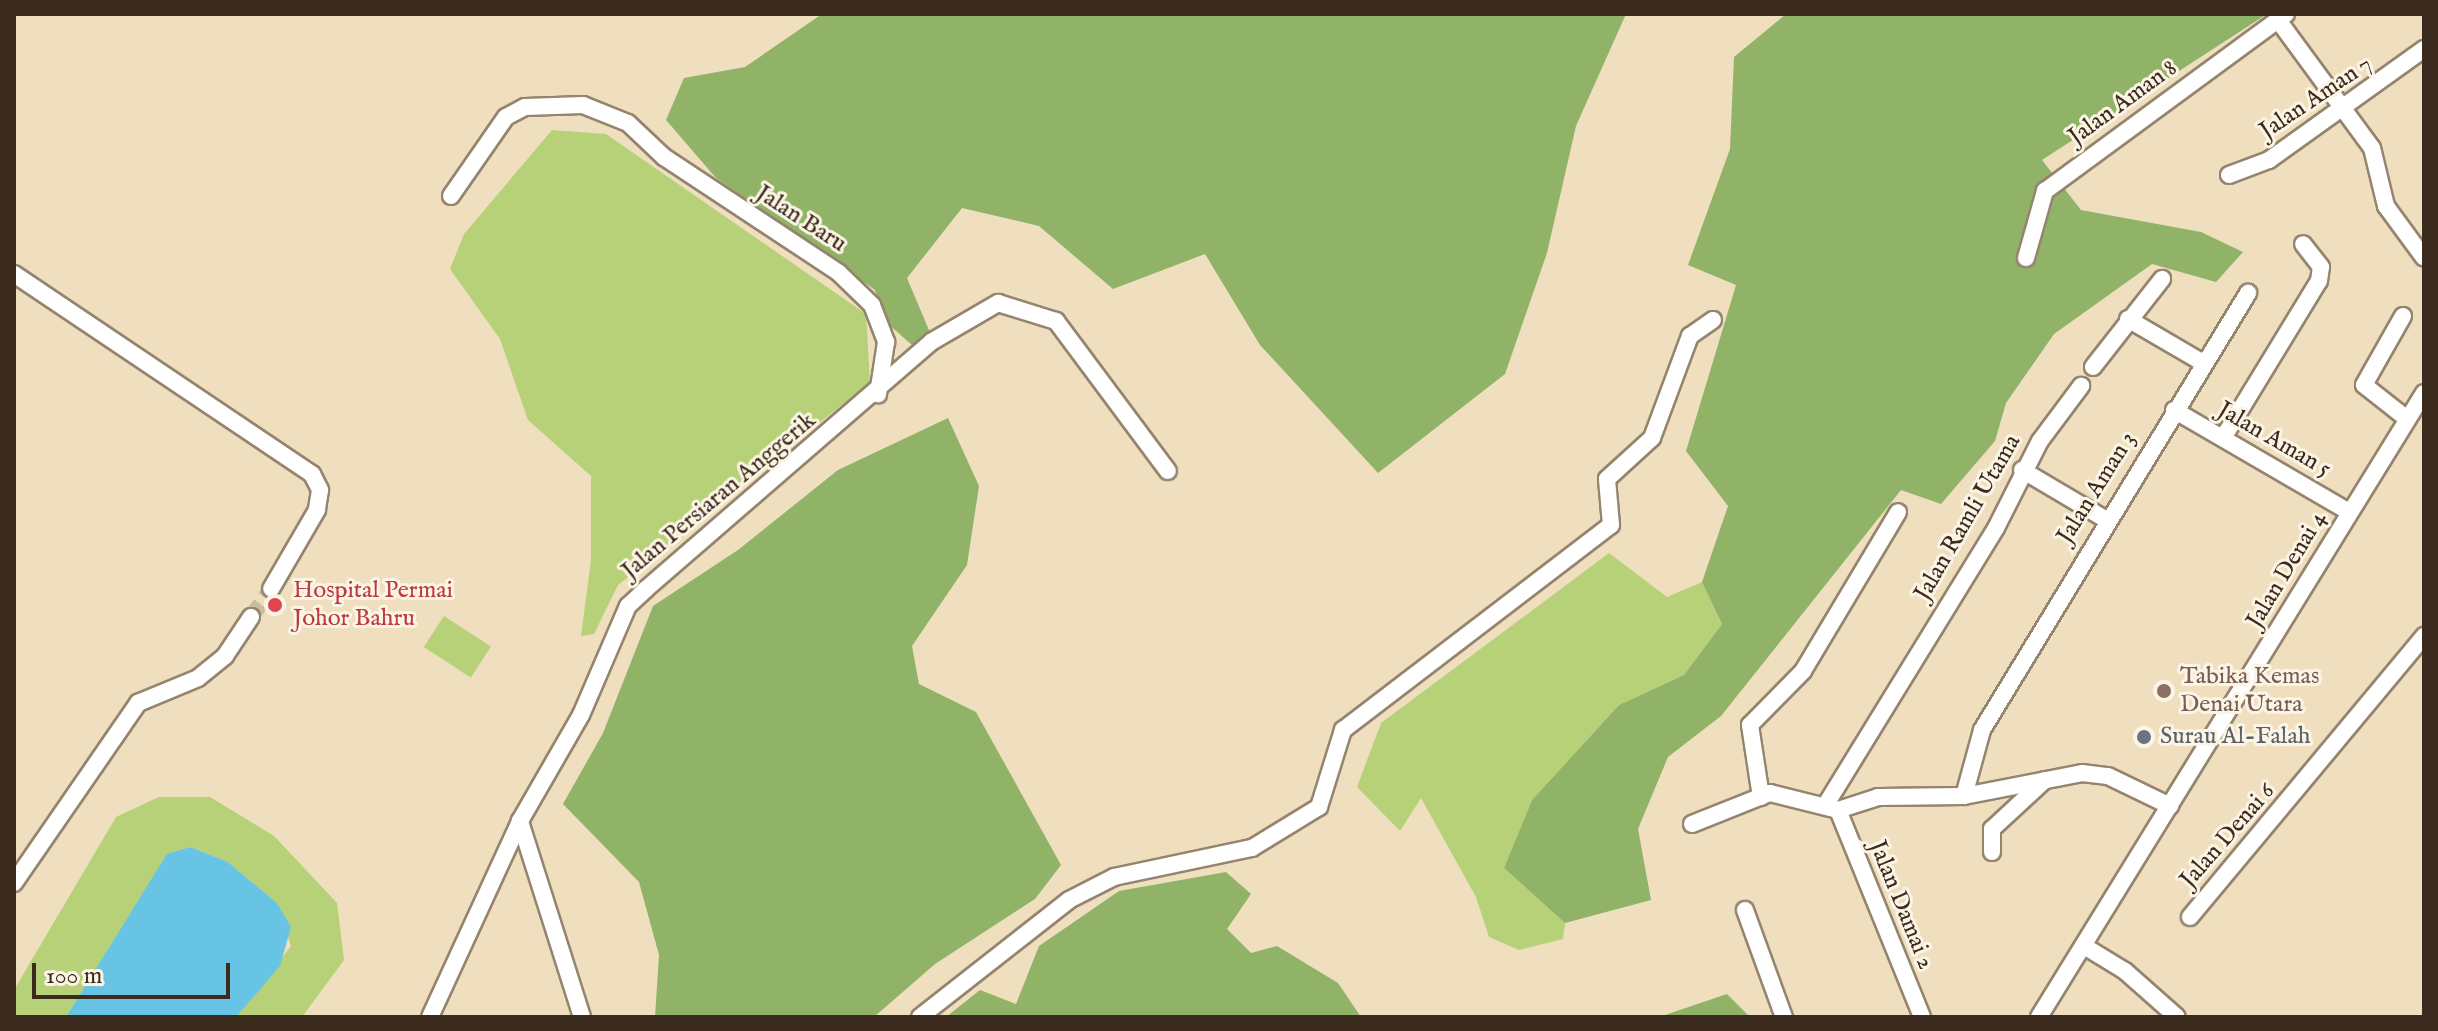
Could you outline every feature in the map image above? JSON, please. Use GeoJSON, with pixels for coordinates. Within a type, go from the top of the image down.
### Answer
{"type":"FeatureCollection","features":[{"type":"Feature","properties":{"kind":"street"},"geometry":{"type":"LineString","coordinates":[[2282,17],[2372,148],[2386,206],[2424,258]]}},
{"type":"Feature","properties":{"kind":"street","name":"Jalan Aman 8"},"geometry":{"type":"LineString","coordinates":[[2026,258],[2045,191],[2282,17]]}},
{"type":"Feature","properties":{"kind":"street","name":"Jalan Aman 7"},"geometry":{"type":"LineString","coordinates":[[2229,175],[2269,160],[2343,104],[2424,49]]}},
{"type":"Feature","properties":{"kind":"street","name":"Jalan Baru"},"geometry":{"type":"LineString","coordinates":[[451,196],[506,117],[525,107],[583,105],[628,123],[664,157],[839,273],[872,305],[886,342],[878,394]]}},
{"type":"Feature","properties":{"kind":"street"},"geometry":{"type":"LineString","coordinates":[[2223,438],[2319,281],[2321,267],[2303,244]]}},
{"type":"Feature","properties":{"kind":"street"},"geometry":{"type":"LineString","coordinates":[[14,274],[312,474],[320,490],[317,510],[271,589]]}},
{"type":"Feature","properties":{"kind":"street"},"geometry":{"type":"LineString","coordinates":[[2093,367],[2162,279]]}},
{"type":"Feature","properties":{"kind":"street","name":"Jalan Aman 3"},"geometry":{"type":"LineString","coordinates":[[1964,796],[1969,758],[1993,712],[2105,519],[2174,410],[2200,361],[2248,293]]}},
{"type":"Feature","properties":{"kind":"street","name":"Jalan Persiaran Anggerik"},"geometry":{"type":"LineString","coordinates":[[430,1017],[520,821],[581,715],[628,606],[973,313],[998,303],[1029,307],[1056,321],[1168,471]]}},
{"type":"Feature","properties":{"kind":"street"},"geometry":{"type":"LineString","coordinates":[[2403,316],[2364,385],[2407,419]]}},
{"type":"Feature","properties":{"kind":"street"},"geometry":{"type":"LineString","coordinates":[[2128,319],[2200,361]]}},
{"type":"Feature","properties":{"kind":"street"},"geometry":{"type":"LineString","coordinates":[[920,1017],[1069,900],[1114,877],[1252,848],[1319,807],[1343,730],[1611,525],[1607,479],[1652,438],[1690,336],[1713,320]]}},
{"type":"Feature","properties":{"kind":"street","name":"Jalan Ramli Utama"},"geometry":{"type":"LineString","coordinates":[[1831,808],[1903,678],[1996,528],[2022,470],[2081,386]]}},
{"type":"Feature","properties":{"kind":"street","name":"Jalan Denai 4"},"geometry":{"type":"LineString","coordinates":[[2039,1017],[2424,393]]}},
{"type":"Feature","properties":{"kind":"street","name":"Jalan Aman 5"},"geometry":{"type":"LineString","coordinates":[[2174,410],[2349,512]]}},
{"type":"Feature","properties":{"kind":"street"},"geometry":{"type":"LineString","coordinates":[[2022,470],[2105,519]]}},
{"type":"Feature","properties":{"kind":"street"},"geometry":{"type":"LineString","coordinates":[[1761,797],[1750,725],[1803,671],[1898,512]]}},
{"type":"Feature","properties":{"kind":"street"},"geometry":{"type":"LineString","coordinates":[[14,883],[138,703],[198,678],[251,617]]}},
{"type":"Feature","properties":{"kind":"street","name":"Jalan Denai 6"},"geometry":{"type":"LineString","coordinates":[[2190,917],[2424,636]]}},
{"type":"Feature","properties":{"kind":"street"},"geometry":{"type":"LineString","coordinates":[[1692,824],[1779,793],[1831,808],[1878,797],[1964,796],[2046,779],[2108,776],[2170,806]]}},
{"type":"Feature","properties":{"kind":"street"},"geometry":{"type":"LineString","coordinates":[[1992,852],[1992,829],[2046,779]]}},
{"type":"Feature","properties":{"kind":"street","name":"Jalan Damai 2"},"geometry":{"type":"LineString","coordinates":[[1831,808],[1922,1017]]}},
{"type":"Feature","properties":{"kind":"street"},"geometry":{"type":"LineString","coordinates":[[520,821],[582,1017]]}},
{"type":"Feature","properties":{"kind":"street"},"geometry":{"type":"LineString","coordinates":[[1745,910],[1784,1017]]}},
{"type":"Feature","properties":{"kind":"street"},"geometry":{"type":"LineString","coordinates":[[2084,946],[2177,1017]]}},
{"type":"Feature","properties":{"kind":"green space"},"geometry":{"type":"Polygon","coordinates":[[[822,14],[1626,14],[1576,126],[1547,253],[1505,374],[1378,473],[1260,345],[1205,254],[1113,289],[1039,226],[962,208],[907,278],[931,335],[913,346],[885,321],[875,290],[716,178],[666,120],[684,78],[745,67],[822,14]]]}},
{"type":"Feature","properties":{"kind":"green space"},"geometry":{"type":"Polygon","coordinates":[[[1786,14],[2267,14],[2042,160],[2081,210],[2201,232],[2243,252],[2216,282],[2152,264],[2054,334],[2006,403],[1995,441],[1941,504],[1901,490],[1721,716],[1668,757],[1638,829],[1651,900],[1565,923],[1504,868],[1532,800],[1619,705],[1684,675],[1722,624],[1702,582],[1728,506],[1686,451],[1736,285],[1688,265],[1730,149],[1734,57],[1786,14]]]}},
{"type":"Feature","properties":{"kind":"green space"},"geometry":{"type":"Polygon","coordinates":[[[552,130],[606,134],[866,314],[870,382],[618,585],[594,634],[581,636],[591,560],[591,476],[528,420],[500,339],[450,269],[464,234],[552,130]]]}},
{"type":"Feature","properties":{"kind":"green space"},"geometry":{"type":"Polygon","coordinates":[[[948,418],[979,486],[967,565],[912,646],[919,684],[976,712],[1061,865],[1035,899],[935,964],[874,1017],[655,1017],[659,955],[639,882],[563,804],[603,733],[653,606],[738,550],[838,470],[948,418]]]}},
{"type":"Feature","properties":{"kind":"green space"},"geometry":{"type":"Polygon","coordinates":[[[1609,553],[1667,597],[1702,582],[1722,624],[1684,675],[1619,705],[1532,800],[1504,868],[1565,923],[1563,939],[1519,950],[1489,937],[1476,897],[1421,798],[1400,831],[1357,787],[1381,723],[1609,553]]]}},
{"type":"Feature","properties":{"kind":"green space"},"geometry":{"type":"Polygon","coordinates":[[[444,616],[491,646],[471,678],[424,647],[444,616]]]}},
{"type":"Feature","properties":{"kind":"green space"},"geometry":{"type":"Polygon","coordinates":[[[159,797],[210,797],[274,836],[337,903],[344,960],[302,1017],[236,1017],[291,946],[277,903],[228,862],[190,847],[168,854],[66,1017],[14,1017],[14,990],[116,817],[159,797]]]}},
{"type":"Feature","properties":{"kind":"green space"},"geometry":{"type":"Polygon","coordinates":[[[1226,872],[1251,894],[1227,929],[1251,953],[1277,946],[1338,983],[1361,1017],[946,1017],[980,990],[1016,1004],[1039,946],[1119,891],[1226,872]]]}},
{"type":"Feature","properties":{"kind":"green space"},"geometry":{"type":"Polygon","coordinates":[[[1727,994],[1750,1017],[1659,1017],[1727,994]]]}},
{"type":"Feature","properties":{"kind":"water"},"geometry":{"type":"Polygon","coordinates":[[[190,847],[228,862],[277,903],[291,927],[280,966],[236,1017],[66,1017],[167,854],[190,847]]]}},
{"type":"Feature","properties":{"kind":"tunnel"},"geometry":{"type":"LineString","coordinates":[[251,617],[271,589]]}},
{"type":"Feature","properties":{"kind":"place","name":"Hospital Permai Johor Bahru"},"geometry":{"type":"Point","coordinates":[275,605]}},
{"type":"Feature","properties":{"kind":"place","name":"Tabika Kemas Denai Utara"},"geometry":{"type":"Point","coordinates":[2164,691]}},
{"type":"Feature","properties":{"kind":"place","name":"Surau Al-Falah"},"geometry":{"type":"Point","coordinates":[2144,737]}}]}
